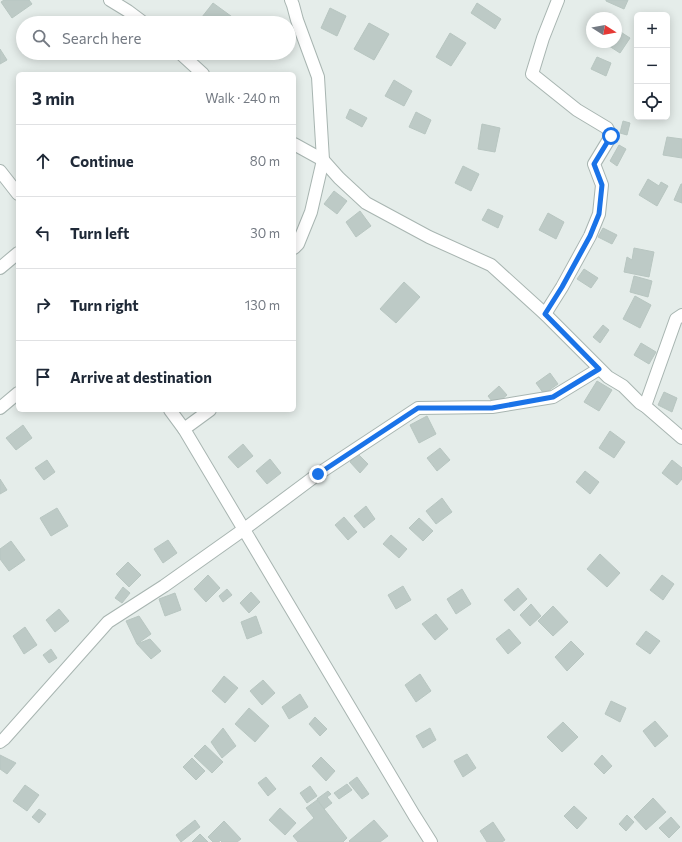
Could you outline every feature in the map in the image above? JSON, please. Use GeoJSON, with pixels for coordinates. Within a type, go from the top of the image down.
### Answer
{"type":"FeatureCollection","features":[{"type":"Feature","properties":{"kind":"street"},"geometry":{"type":"LineString","coordinates":[[110,0],[135,16]]}},
{"type":"Feature","properties":{"kind":"street"},"geometry":{"type":"LineString","coordinates":[[291,0],[296,16]]}},
{"type":"Feature","properties":{"kind":"street"},"geometry":{"type":"LineString","coordinates":[[545,314],[573,268],[590,236],[599,214],[602,185],[594,164],[611,136],[606,128],[577,110],[532,74],[558,0]]}},
{"type":"Feature","properties":{"kind":"street"},"geometry":{"type":"LineString","coordinates":[[296,17],[318,77],[323,160],[311,212],[296,246]]}},
{"type":"Feature","properties":{"kind":"street"},"geometry":{"type":"LineString","coordinates":[[188,60],[201,72]]}},
{"type":"Feature","properties":{"kind":"street"},"geometry":{"type":"LineString","coordinates":[[296,145],[323,160],[339,178],[366,203],[429,237],[491,265],[545,314],[599,369],[608,377],[624,386],[640,403],[682,438]]}},
{"type":"Feature","properties":{"kind":"street"},"geometry":{"type":"LineString","coordinates":[[0,171],[16,191]]}},
{"type":"Feature","properties":{"kind":"street"},"geometry":{"type":"LineString","coordinates":[[0,268],[16,255]]}},
{"type":"Feature","properties":{"kind":"street"},"geometry":{"type":"LineString","coordinates":[[645,406],[676,319],[682,316]]}},
{"type":"Feature","properties":{"kind":"street"},"geometry":{"type":"LineString","coordinates":[[0,742],[108,622],[164,586],[318,474],[418,408],[492,408],[553,397],[599,369]]}},
{"type":"Feature","properties":{"kind":"street"},"geometry":{"type":"LineString","coordinates":[[0,408],[16,395]]}},
{"type":"Feature","properties":{"kind":"street"},"geometry":{"type":"LineString","coordinates":[[171,412],[184,429],[243,530],[431,842]]}},
{"type":"Feature","properties":{"kind":"street"},"geometry":{"type":"LineString","coordinates":[[184,429],[207,412]]}},
{"type":"Feature","properties":{"kind":"building"},"geometry":{"type":"Polygon","coordinates":[[[4,0],[29,0],[32,4],[12,18],[1,2],[4,0]]]}},
{"type":"Feature","properties":{"kind":"building"},"geometry":{"type":"Polygon","coordinates":[[[606,0],[628,0],[624,9],[606,0]]]}},
{"type":"Feature","properties":{"kind":"building"},"geometry":{"type":"Polygon","coordinates":[[[213,3],[231,16],[203,16],[213,3]]]}},
{"type":"Feature","properties":{"kind":"building"},"geometry":{"type":"Polygon","coordinates":[[[477,3],[501,19],[495,29],[471,13],[477,3]]]}},
{"type":"Feature","properties":{"kind":"building"},"geometry":{"type":"Polygon","coordinates":[[[330,8],[346,16],[337,36],[321,28],[330,8]]]}},
{"type":"Feature","properties":{"kind":"building"},"geometry":{"type":"Polygon","coordinates":[[[369,23],[389,34],[374,60],[354,49],[369,23]]]}},
{"type":"Feature","properties":{"kind":"building"},"geometry":{"type":"Polygon","coordinates":[[[450,33],[466,43],[451,66],[436,57],[450,33]]]}},
{"type":"Feature","properties":{"kind":"building"},"geometry":{"type":"Polygon","coordinates":[[[622,33],[630,38],[620,53],[612,48],[622,48],[622,33]]]}},
{"type":"Feature","properties":{"kind":"building"},"geometry":{"type":"Polygon","coordinates":[[[0,49],[7,60],[0,64],[0,49]]]}},
{"type":"Feature","properties":{"kind":"building"},"geometry":{"type":"Polygon","coordinates":[[[597,57],[611,63],[606,76],[591,69],[597,57]]]}},
{"type":"Feature","properties":{"kind":"building"},"geometry":{"type":"Polygon","coordinates":[[[394,80],[412,91],[404,106],[385,96],[394,80]]]}},
{"type":"Feature","properties":{"kind":"building"},"geometry":{"type":"Polygon","coordinates":[[[350,109],[367,118],[362,127],[346,118],[350,109]]]}},
{"type":"Feature","properties":{"kind":"building"},"geometry":{"type":"Polygon","coordinates":[[[416,112],[431,120],[425,134],[409,127],[416,112]]]}},
{"type":"Feature","properties":{"kind":"building"},"geometry":{"type":"Polygon","coordinates":[[[623,121],[630,123],[627,135],[620,133],[623,121]]]}},
{"type":"Feature","properties":{"kind":"building"},"geometry":{"type":"Polygon","coordinates":[[[482,124],[500,128],[495,152],[478,149],[482,124]]]}},
{"type":"Feature","properties":{"kind":"building"},"geometry":{"type":"Polygon","coordinates":[[[667,137],[682,139],[682,158],[663,155],[667,137]]]}},
{"type":"Feature","properties":{"kind":"building"},"geometry":{"type":"Polygon","coordinates":[[[619,145],[626,149],[617,166],[610,161],[619,145]]]}},
{"type":"Feature","properties":{"kind":"building"},"geometry":{"type":"Polygon","coordinates":[[[463,166],[479,174],[471,191],[455,183],[463,166]]]}},
{"type":"Feature","properties":{"kind":"building"},"geometry":{"type":"Polygon","coordinates":[[[648,179],[659,186],[661,182],[668,186],[657,206],[639,195],[648,179]]]}},
{"type":"Feature","properties":{"kind":"building"},"geometry":{"type":"Polygon","coordinates":[[[682,184],[682,203],[674,200],[682,184]]]}},
{"type":"Feature","properties":{"kind":"building"},"geometry":{"type":"Polygon","coordinates":[[[334,191],[347,201],[337,214],[324,204],[334,191]]]}},
{"type":"Feature","properties":{"kind":"building"},"geometry":{"type":"Polygon","coordinates":[[[488,209],[503,216],[498,228],[482,220],[488,209]]]}},
{"type":"Feature","properties":{"kind":"building"},"geometry":{"type":"Polygon","coordinates":[[[360,211],[371,226],[356,237],[346,222],[360,211]]]}},
{"type":"Feature","properties":{"kind":"building"},"geometry":{"type":"Polygon","coordinates":[[[548,213],[564,222],[556,239],[539,230],[548,213]]]}},
{"type":"Feature","properties":{"kind":"building"},"geometry":{"type":"Polygon","coordinates":[[[603,228],[617,235],[612,244],[598,237],[603,228]]]}},
{"type":"Feature","properties":{"kind":"building"},"geometry":{"type":"Polygon","coordinates":[[[634,248],[654,252],[649,277],[624,272],[627,257],[632,260],[634,248]]]}},
{"type":"Feature","properties":{"kind":"building"},"geometry":{"type":"Polygon","coordinates":[[[584,269],[598,278],[591,288],[577,279],[584,269]]]}},
{"type":"Feature","properties":{"kind":"building"},"geometry":{"type":"Polygon","coordinates":[[[634,276],[652,281],[648,297],[630,292],[634,276]]]}},
{"type":"Feature","properties":{"kind":"building"},"geometry":{"type":"Polygon","coordinates":[[[404,282],[420,297],[396,323],[380,309],[404,282]]]}},
{"type":"Feature","properties":{"kind":"building"},"geometry":{"type":"Polygon","coordinates":[[[635,296],[651,305],[640,328],[623,319],[635,296]]]}},
{"type":"Feature","properties":{"kind":"building"},"geometry":{"type":"Polygon","coordinates":[[[603,325],[609,330],[600,343],[593,337],[603,325]]]}},
{"type":"Feature","properties":{"kind":"building"},"geometry":{"type":"Polygon","coordinates":[[[641,343],[656,352],[649,364],[634,355],[641,343]]]}},
{"type":"Feature","properties":{"kind":"building"},"geometry":{"type":"Polygon","coordinates":[[[550,373],[558,384],[544,394],[536,383],[550,373]]]}},
{"type":"Feature","properties":{"kind":"building"},"geometry":{"type":"Polygon","coordinates":[[[597,381],[612,390],[599,411],[584,402],[597,381]]]}},
{"type":"Feature","properties":{"kind":"building"},"geometry":{"type":"Polygon","coordinates":[[[499,386],[507,395],[495,405],[488,396],[499,386]]]}},
{"type":"Feature","properties":{"kind":"building"},"geometry":{"type":"Polygon","coordinates":[[[664,392],[677,398],[672,412],[658,405],[664,392]]]}},
{"type":"Feature","properties":{"kind":"building"},"geometry":{"type":"Polygon","coordinates":[[[427,416],[436,434],[419,443],[410,425],[427,416]]]}},
{"type":"Feature","properties":{"kind":"building"},"geometry":{"type":"Polygon","coordinates":[[[23,425],[32,438],[16,450],[6,438],[23,425]]]}},
{"type":"Feature","properties":{"kind":"building"},"geometry":{"type":"Polygon","coordinates":[[[610,431],[625,442],[614,458],[599,448],[610,431]]]}},
{"type":"Feature","properties":{"kind":"building"},"geometry":{"type":"Polygon","coordinates":[[[243,444],[253,456],[238,468],[228,457],[243,444]]]}},
{"type":"Feature","properties":{"kind":"building"},"geometry":{"type":"Polygon","coordinates":[[[440,448],[450,460],[437,471],[427,458],[440,448]]]}},
{"type":"Feature","properties":{"kind":"building"},"geometry":{"type":"Polygon","coordinates":[[[358,454],[368,464],[360,473],[350,462],[358,454]]]}},
{"type":"Feature","properties":{"kind":"building"},"geometry":{"type":"Polygon","coordinates":[[[270,459],[281,473],[267,484],[256,471],[270,459]]]}},
{"type":"Feature","properties":{"kind":"building"},"geometry":{"type":"Polygon","coordinates":[[[47,460],[55,472],[44,480],[35,468],[47,460]]]}},
{"type":"Feature","properties":{"kind":"building"},"geometry":{"type":"Polygon","coordinates":[[[672,460],[682,468],[682,479],[677,485],[662,473],[672,460]]]}},
{"type":"Feature","properties":{"kind":"building"},"geometry":{"type":"Polygon","coordinates":[[[585,471],[599,482],[590,494],[576,482],[585,471]]]}},
{"type":"Feature","properties":{"kind":"building"},"geometry":{"type":"Polygon","coordinates":[[[0,479],[7,490],[0,494],[0,479]]]}},
{"type":"Feature","properties":{"kind":"building"},"geometry":{"type":"Polygon","coordinates":[[[442,498],[452,512],[436,524],[426,511],[442,498]]]}},
{"type":"Feature","properties":{"kind":"building"},"geometry":{"type":"Polygon","coordinates":[[[366,506],[375,519],[364,528],[354,516],[366,506]]]}},
{"type":"Feature","properties":{"kind":"building"},"geometry":{"type":"Polygon","coordinates":[[[57,508],[68,526],[51,536],[40,518],[57,508]]]}},
{"type":"Feature","properties":{"kind":"building"},"geometry":{"type":"Polygon","coordinates":[[[344,517],[357,532],[348,540],[335,525],[344,517]]]}},
{"type":"Feature","properties":{"kind":"building"},"geometry":{"type":"Polygon","coordinates":[[[419,518],[433,531],[423,541],[409,528],[419,518]]]}},
{"type":"Feature","properties":{"kind":"building"},"geometry":{"type":"Polygon","coordinates":[[[391,535],[407,549],[399,558],[383,544],[391,535]]]}},
{"type":"Feature","properties":{"kind":"building"},"geometry":{"type":"Polygon","coordinates":[[[168,540],[177,553],[163,563],[154,549],[168,540]]]}},
{"type":"Feature","properties":{"kind":"building"},"geometry":{"type":"Polygon","coordinates":[[[11,541],[25,560],[9,571],[0,559],[0,549],[11,541]]]}},
{"type":"Feature","properties":{"kind":"building"},"geometry":{"type":"Polygon","coordinates":[[[600,554],[620,573],[607,587],[587,569],[600,554]]]}},
{"type":"Feature","properties":{"kind":"building"},"geometry":{"type":"Polygon","coordinates":[[[128,562],[141,575],[129,587],[116,574],[128,562]]]}},
{"type":"Feature","properties":{"kind":"building"},"geometry":{"type":"Polygon","coordinates":[[[208,575],[220,588],[206,602],[194,589],[208,575]]]}},
{"type":"Feature","properties":{"kind":"building"},"geometry":{"type":"Polygon","coordinates":[[[662,575],[674,584],[663,600],[650,590],[662,575]]]}},
{"type":"Feature","properties":{"kind":"building"},"geometry":{"type":"Polygon","coordinates":[[[403,586],[411,600],[396,609],[388,595],[403,586]]]}},
{"type":"Feature","properties":{"kind":"building"},"geometry":{"type":"Polygon","coordinates":[[[123,587],[130,593],[122,603],[115,598],[123,587]]]}},
{"type":"Feature","properties":{"kind":"building"},"geometry":{"type":"Polygon","coordinates":[[[518,588],[527,599],[514,611],[504,600],[518,588]]]}},
{"type":"Feature","properties":{"kind":"building"},"geometry":{"type":"Polygon","coordinates":[[[227,589],[232,595],[223,602],[219,596],[227,589]]]}},
{"type":"Feature","properties":{"kind":"building"},"geometry":{"type":"Polygon","coordinates":[[[462,589],[471,604],[456,614],[447,599],[462,589]]]}},
{"type":"Feature","properties":{"kind":"building"},"geometry":{"type":"Polygon","coordinates":[[[251,592],[260,602],[249,613],[240,603],[251,592]]]}},
{"type":"Feature","properties":{"kind":"building"},"geometry":{"type":"Polygon","coordinates":[[[175,593],[181,610],[165,616],[159,599],[175,593]]]}},
{"type":"Feature","properties":{"kind":"building"},"geometry":{"type":"Polygon","coordinates":[[[531,604],[541,616],[530,626],[520,615],[531,604]]]}},
{"type":"Feature","properties":{"kind":"building"},"geometry":{"type":"Polygon","coordinates":[[[553,606],[568,622],[553,636],[538,621],[553,606]]]}},
{"type":"Feature","properties":{"kind":"building"},"geometry":{"type":"Polygon","coordinates":[[[59,609],[69,621],[55,632],[46,620],[59,609]]]}},
{"type":"Feature","properties":{"kind":"building"},"geometry":{"type":"Polygon","coordinates":[[[436,614],[448,629],[435,640],[422,624],[436,614]]]}},
{"type":"Feature","properties":{"kind":"building"},"geometry":{"type":"Polygon","coordinates":[[[139,616],[151,634],[137,644],[126,621],[139,616]]]}},
{"type":"Feature","properties":{"kind":"building"},"geometry":{"type":"Polygon","coordinates":[[[256,616],[262,633],[247,639],[241,622],[256,616]]]}},
{"type":"Feature","properties":{"kind":"building"},"geometry":{"type":"Polygon","coordinates":[[[25,627],[37,645],[24,654],[13,636],[25,627]]]}},
{"type":"Feature","properties":{"kind":"building"},"geometry":{"type":"Polygon","coordinates":[[[509,629],[521,643],[508,654],[496,639],[509,629]]]}},
{"type":"Feature","properties":{"kind":"building"},"geometry":{"type":"Polygon","coordinates":[[[646,631],[660,641],[650,654],[636,644],[646,631]]]}},
{"type":"Feature","properties":{"kind":"building"},"geometry":{"type":"Polygon","coordinates":[[[150,639],[161,651],[151,659],[137,644],[150,639]]]}},
{"type":"Feature","properties":{"kind":"building"},"geometry":{"type":"Polygon","coordinates":[[[571,641],[584,654],[567,671],[555,657],[571,641]]]}},
{"type":"Feature","properties":{"kind":"building"},"geometry":{"type":"Polygon","coordinates":[[[51,649],[57,658],[49,663],[43,655],[51,649]]]}},
{"type":"Feature","properties":{"kind":"building"},"geometry":{"type":"Polygon","coordinates":[[[420,674],[431,691],[416,702],[405,685],[420,674]]]}},
{"type":"Feature","properties":{"kind":"building"},"geometry":{"type":"Polygon","coordinates":[[[224,676],[238,688],[225,703],[212,691],[224,676]]]}},
{"type":"Feature","properties":{"kind":"building"},"geometry":{"type":"Polygon","coordinates":[[[263,680],[275,693],[262,705],[250,691],[263,680]]]}},
{"type":"Feature","properties":{"kind":"building"},"geometry":{"type":"Polygon","coordinates":[[[300,694],[308,707],[289,719],[282,707],[300,694]]]}},
{"type":"Feature","properties":{"kind":"building"},"geometry":{"type":"Polygon","coordinates":[[[611,701],[626,708],[620,722],[605,714],[611,701]]]}},
{"type":"Feature","properties":{"kind":"building"},"geometry":{"type":"Polygon","coordinates":[[[249,708],[269,726],[255,742],[235,724],[249,708]]]}},
{"type":"Feature","properties":{"kind":"building"},"geometry":{"type":"Polygon","coordinates":[[[315,717],[327,729],[320,736],[309,724],[315,717]]]}},
{"type":"Feature","properties":{"kind":"building"},"geometry":{"type":"Polygon","coordinates":[[[655,721],[668,736],[655,747],[643,731],[655,721]]]}},
{"type":"Feature","properties":{"kind":"building"},"geometry":{"type":"Polygon","coordinates":[[[563,722],[578,737],[562,752],[547,737],[563,722]]]}},
{"type":"Feature","properties":{"kind":"building"},"geometry":{"type":"Polygon","coordinates":[[[223,728],[236,746],[222,758],[211,742],[223,728]]]}},
{"type":"Feature","properties":{"kind":"building"},"geometry":{"type":"Polygon","coordinates":[[[430,728],[436,740],[423,748],[416,736],[430,728]]]}},
{"type":"Feature","properties":{"kind":"building"},"geometry":{"type":"Polygon","coordinates":[[[205,745],[223,762],[212,773],[194,756],[205,745]]]}},
{"type":"Feature","properties":{"kind":"building"},"geometry":{"type":"Polygon","coordinates":[[[467,754],[476,768],[463,777],[454,761],[467,754]]]}},
{"type":"Feature","properties":{"kind":"building"},"geometry":{"type":"Polygon","coordinates":[[[0,755],[16,763],[7,774],[0,769],[0,755]]]}},
{"type":"Feature","properties":{"kind":"building"},"geometry":{"type":"Polygon","coordinates":[[[602,755],[612,766],[604,774],[594,764],[602,755]]]}},
{"type":"Feature","properties":{"kind":"building"},"geometry":{"type":"Polygon","coordinates":[[[321,757],[335,771],[326,781],[312,766],[321,757]]]}},
{"type":"Feature","properties":{"kind":"building"},"geometry":{"type":"Polygon","coordinates":[[[192,758],[205,771],[196,780],[183,767],[192,758]]]}},
{"type":"Feature","properties":{"kind":"building"},"geometry":{"type":"Polygon","coordinates":[[[266,777],[276,789],[268,796],[258,783],[266,777]]]}},
{"type":"Feature","properties":{"kind":"building"},"geometry":{"type":"Polygon","coordinates":[[[357,777],[369,794],[362,799],[349,783],[357,777]]]}},
{"type":"Feature","properties":{"kind":"building"},"geometry":{"type":"Polygon","coordinates":[[[347,784],[352,790],[339,799],[334,793],[347,784]]]}},
{"type":"Feature","properties":{"kind":"building"},"geometry":{"type":"Polygon","coordinates":[[[25,785],[39,795],[27,811],[13,801],[25,785]]]}},
{"type":"Feature","properties":{"kind":"building"},"geometry":{"type":"Polygon","coordinates":[[[310,786],[317,796],[307,803],[300,793],[310,786]]]}},
{"type":"Feature","properties":{"kind":"building"},"geometry":{"type":"Polygon","coordinates":[[[328,791],[331,794],[327,797],[332,803],[324,809],[317,799],[328,791]]]}},
{"type":"Feature","properties":{"kind":"building"},"geometry":{"type":"Polygon","coordinates":[[[653,798],[666,812],[646,830],[634,817],[653,798]]]}},
{"type":"Feature","properties":{"kind":"building"},"geometry":{"type":"Polygon","coordinates":[[[317,800],[347,838],[343,842],[298,842],[293,836],[314,818],[306,808],[317,800]]]}},
{"type":"Feature","properties":{"kind":"building"},"geometry":{"type":"Polygon","coordinates":[[[574,806],[587,818],[577,829],[564,816],[574,806]]]}},
{"type":"Feature","properties":{"kind":"building"},"geometry":{"type":"Polygon","coordinates":[[[280,808],[296,823],[285,835],[269,820],[280,808]]]}},
{"type":"Feature","properties":{"kind":"building"},"geometry":{"type":"Polygon","coordinates":[[[39,809],[46,814],[39,823],[32,817],[39,809]]]}},
{"type":"Feature","properties":{"kind":"building"},"geometry":{"type":"Polygon","coordinates":[[[627,815],[634,822],[626,831],[619,824],[627,815]]]}},
{"type":"Feature","properties":{"kind":"building"},"geometry":{"type":"Polygon","coordinates":[[[671,817],[680,827],[669,838],[659,828],[671,817]]]}},
{"type":"Feature","properties":{"kind":"building"},"geometry":{"type":"Polygon","coordinates":[[[195,820],[200,827],[181,842],[176,835],[195,820]]]}},
{"type":"Feature","properties":{"kind":"building"},"geometry":{"type":"Polygon","coordinates":[[[374,820],[388,836],[380,842],[349,841],[374,820]]]}},
{"type":"Feature","properties":{"kind":"building"},"geometry":{"type":"Polygon","coordinates":[[[224,821],[241,839],[237,842],[222,842],[220,840],[219,842],[213,842],[208,837],[224,821]]]}},
{"type":"Feature","properties":{"kind":"building"},"geometry":{"type":"Polygon","coordinates":[[[493,822],[505,840],[502,842],[487,842],[480,831],[493,822]]]}},
{"type":"Feature","properties":{"kind":"building"},"geometry":{"type":"Polygon","coordinates":[[[200,834],[208,842],[192,842],[200,834]]]}},
{"type":"Feature","properties":{"kind":"route"},"geometry":{"type":"LineString","coordinates":[[318,474],[418,408],[492,408],[553,397],[599,369],[545,314],[562,287],[590,236],[599,214],[602,185],[594,164],[611,136]]}}]}
